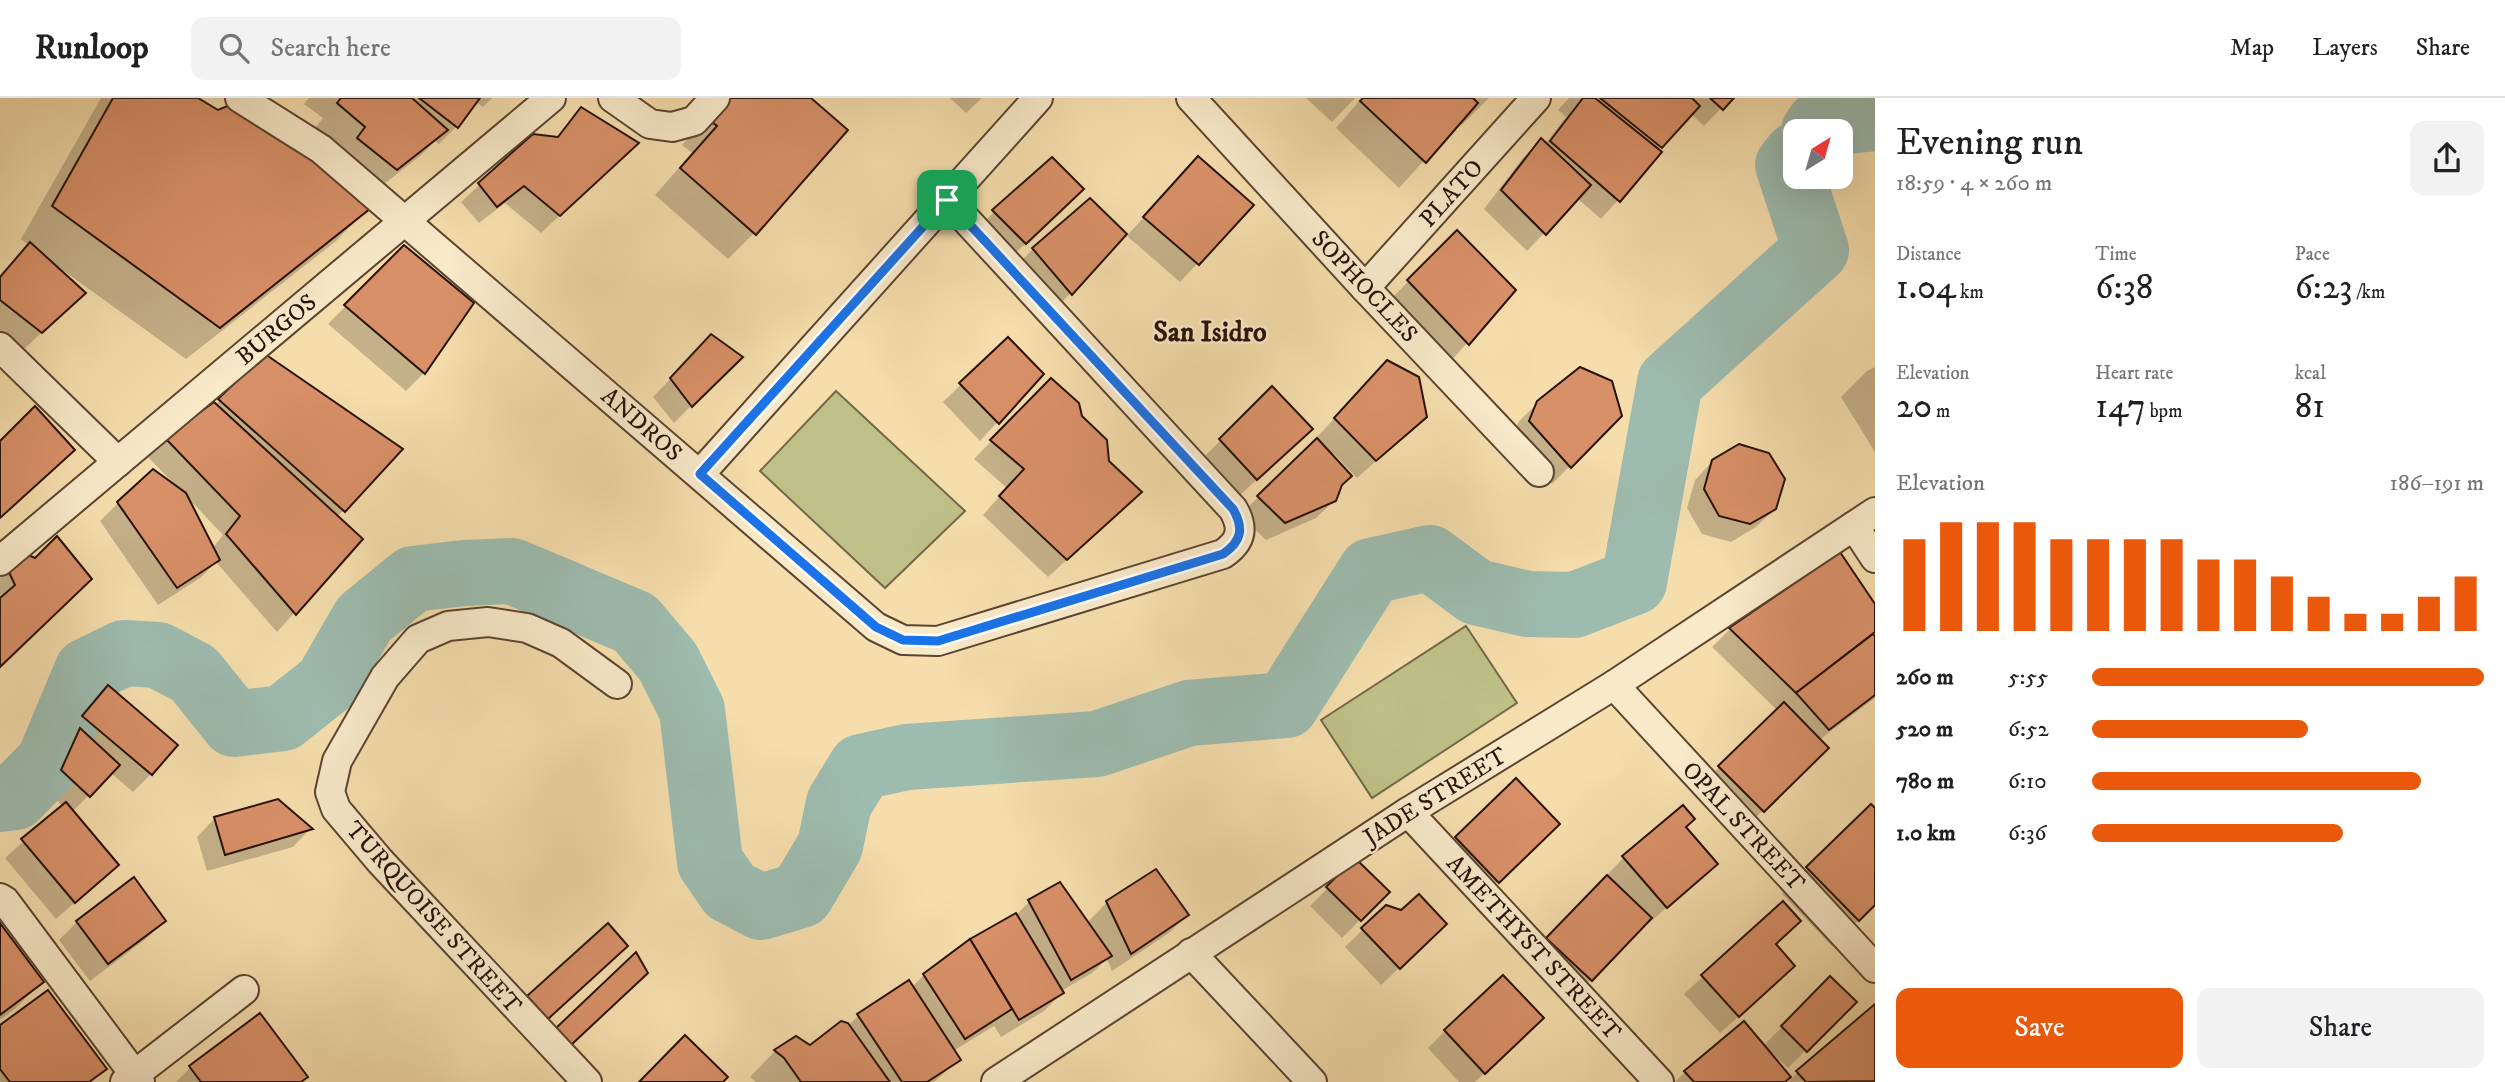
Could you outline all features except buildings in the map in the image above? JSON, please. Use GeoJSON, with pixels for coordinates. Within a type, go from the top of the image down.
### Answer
{"type":"FeatureCollection","features":[{"type":"Feature","properties":{"kind":"street","name":"ANDROS"},"geometry":{"type":"LineString","coordinates":[[240,98],[321,149],[876,627],[903,640],[938,641],[1223,554],[1233,547],[1241,534],[1240,521],[1233,509],[947,200]]}},
{"type":"Feature","properties":{"kind":"street","name":"BURGOS"},"geometry":{"type":"LineString","coordinates":[[0,561],[551,98]]}},
{"type":"Feature","properties":{"kind":"street"},"geometry":{"type":"LineString","coordinates":[[613,98],[650,124],[672,127],[694,121],[715,98]]}},
{"type":"Feature","properties":{"kind":"street"},"geometry":{"type":"LineString","coordinates":[[700,474],[1038,98]]}},
{"type":"Feature","properties":{"kind":"street","name":"PLATO"},"geometry":{"type":"LineString","coordinates":[[1365,288],[1536,98]]}},
{"type":"Feature","properties":{"kind":"street","name":"SOPHOCLES"},"geometry":{"type":"LineString","coordinates":[[1196,99],[1365,288],[1539,472]]}},
{"type":"Feature","properties":{"kind":"street"},"geometry":{"type":"LineString","coordinates":[[0,347],[118,462]]}},
{"type":"Feature","properties":{"kind":"street"},"geometry":{"type":"LineString","coordinates":[[1864,519],[1875,558]]}},
{"type":"Feature","properties":{"kind":"street","name":"JADE STREET"},"geometry":{"type":"LineString","coordinates":[[996,1082],[1408,813],[1614,685],[1864,519]]}},
{"type":"Feature","properties":{"kind":"street","name":"TURQUOISE STREET"},"geometry":{"type":"LineString","coordinates":[[586,1082],[380,861],[336,808],[330,792],[337,761],[385,677],[418,639],[448,626],[488,622],[527,628],[561,643],[617,684]]}},
{"type":"Feature","properties":{"kind":"street","name":"OPAL STREET"},"geometry":{"type":"LineString","coordinates":[[1614,685],[1875,968]]}},
{"type":"Feature","properties":{"kind":"street","name":"AMETHYST STREET"},"geometry":{"type":"LineString","coordinates":[[1408,813],[1659,1082]]}},
{"type":"Feature","properties":{"kind":"street"},"geometry":{"type":"LineString","coordinates":[[0,898],[5,901],[133,1079],[244,990]]}},
{"type":"Feature","properties":{"kind":"street"},"geometry":{"type":"LineString","coordinates":[[1191,953],[1312,1082]]}},
{"type":"Feature","properties":{"kind":"green space"},"geometry":{"type":"Polygon","coordinates":[[[836,391],[965,511],[885,588],[760,471],[836,391]]]}},
{"type":"Feature","properties":{"kind":"green space"},"geometry":{"type":"Polygon","coordinates":[[[1466,626],[1517,703],[1372,798],[1321,720],[1466,626]]]}},
{"type":"Feature","properties":{"kind":"waterway"},"geometry":{"type":"LineString","coordinates":[[1853,120],[1875,118]]}},
{"type":"Feature","properties":{"kind":"waterway"},"geometry":{"type":"LineString","coordinates":[[0,799],[15,797],[49,762],[87,671],[124,653],[158,655],[194,674],[234,724],[283,718],[327,683],[364,619],[413,579],[512,571],[635,623],[668,662],[692,710],[710,862],[730,891],[761,907],[801,895],[830,846],[839,803],[861,767],[907,757],[1097,744],[1189,713],[1286,705],[1371,571],[1430,558],[1476,592],[1528,604],[1574,605],[1634,582],[1670,382],[1816,250],[1796,189]]}},
{"type":"Feature","properties":{"kind":"district","name":"San Isidro"},"geometry":{"type":"Point","coordinates":[1210,331]}},
{"type":"Feature","properties":{"kind":"route"},"geometry":{"type":"LineString","coordinates":[[947,200],[1233,509],[1240,521],[1241,534],[1233,547],[1223,554],[938,641],[903,640],[876,627],[700,474],[947,200]]}}]}
